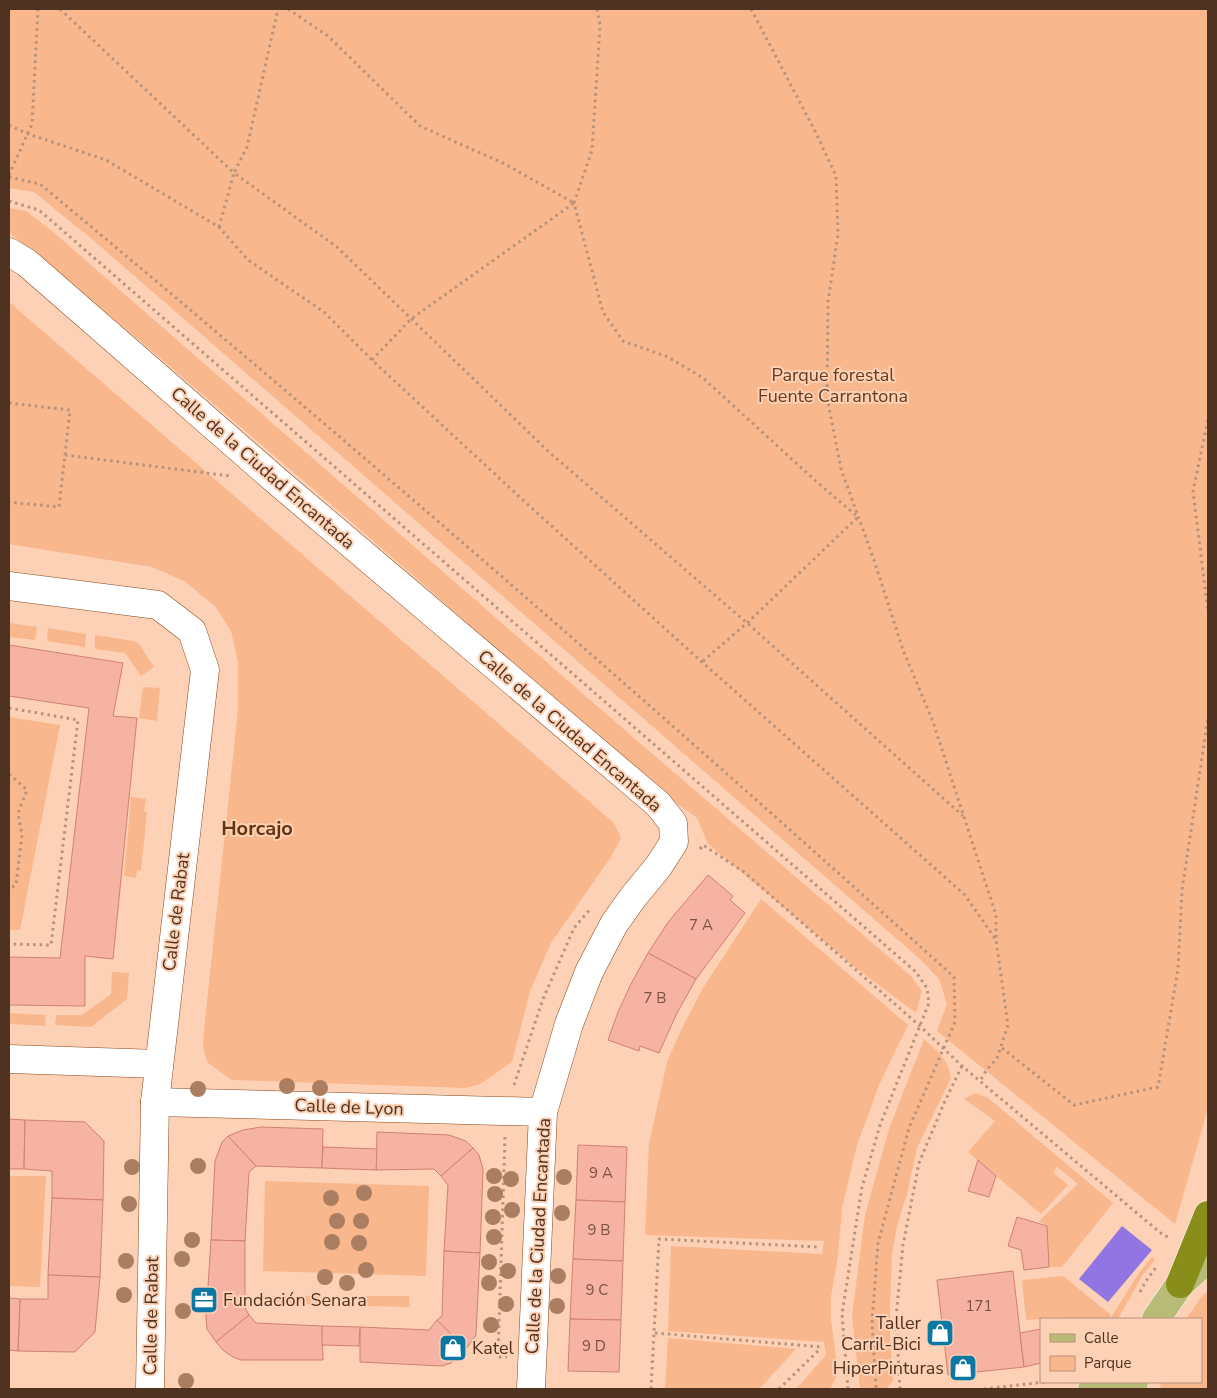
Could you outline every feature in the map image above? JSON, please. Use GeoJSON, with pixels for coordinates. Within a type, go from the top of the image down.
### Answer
{"type":"FeatureCollection","features":[{"type":"Feature","properties":{"kind":"highway"},"geometry":{"type":"LineString","coordinates":[[1180,1284],[1208,1215]]}},
{"type":"Feature","properties":{"kind":"main road"},"geometry":{"type":"LineString","coordinates":[[1157,1318],[1180,1284],[1208,1259]]}},
{"type":"Feature","properties":{"kind":"main road"},"geometry":{"type":"LineString","coordinates":[[1092,1389],[1109,1383]]}},
{"type":"Feature","properties":{"kind":"street","name":"Calle de la Ciudad Encantada"},"geometry":{"type":"LineString","coordinates":[[9,252],[27,263],[278,482],[658,804],[673,823],[674,842],[658,868],[634,896],[614,924],[589,972],[569,1024],[542,1112],[531,1389]]}},
{"type":"Feature","properties":{"kind":"street","name":"Calle de Rabat"},"geometry":{"type":"LineString","coordinates":[[9,586],[158,605],[192,631],[205,670],[155,1102],[150,1389]]}},
{"type":"Feature","properties":{"kind":"street"},"geometry":{"type":"LineString","coordinates":[[9,1059],[158,1064]]}},
{"type":"Feature","properties":{"kind":"street","name":"Calle de Lyon"},"geometry":{"type":"LineString","coordinates":[[155,1102],[542,1112]]}},
{"type":"Feature","properties":{"kind":"path"},"geometry":{"type":"LineString","coordinates":[[9,175],[32,124],[38,9]]}},
{"type":"Feature","properties":{"kind":"path"},"geometry":{"type":"LineString","coordinates":[[60,9],[234,173],[337,247],[549,452],[747,623],[964,817]]}},
{"type":"Feature","properties":{"kind":"path"},"geometry":{"type":"LineString","coordinates":[[219,228],[234,173],[247,147],[278,9]]}},
{"type":"Feature","properties":{"kind":"path"},"geometry":{"type":"LineString","coordinates":[[288,9],[328,36],[420,126],[505,164],[574,203]]}},
{"type":"Feature","properties":{"kind":"path"},"geometry":{"type":"LineString","coordinates":[[597,9],[600,26],[592,150],[574,203],[603,312],[623,341],[668,357],[703,378],[858,517]]}},
{"type":"Feature","properties":{"kind":"path"},"geometry":{"type":"LineString","coordinates":[[751,9],[815,131],[836,176],[838,234],[828,302],[827,397],[841,469],[903,650],[933,722],[996,915],[996,940],[1008,1026],[997,1058],[986,1070],[980,1081]]}},
{"type":"Feature","properties":{"kind":"path"},"geometry":{"type":"LineString","coordinates":[[9,125],[28,134],[106,160],[219,228],[248,260],[324,312],[372,360],[702,662],[965,896],[996,940]]}},
{"type":"Feature","properties":{"kind":"path"},"geometry":{"type":"LineString","coordinates":[[372,360],[411,319],[574,203]]}},
{"type":"Feature","properties":{"kind":"path"},"geometry":{"type":"LineString","coordinates":[[9,403],[70,410],[59,507],[9,502]]}},
{"type":"Feature","properties":{"kind":"path"},"geometry":{"type":"LineString","coordinates":[[1208,420],[1192,491],[1208,612]]}},
{"type":"Feature","properties":{"kind":"path"},"geometry":{"type":"LineString","coordinates":[[65,455],[278,482]]}},
{"type":"Feature","properties":{"kind":"path"},"geometry":{"type":"LineString","coordinates":[[702,662],[747,623],[858,517]]}},
{"type":"Feature","properties":{"kind":"path"},"geometry":{"type":"LineString","coordinates":[[9,708],[78,720],[52,945],[9,944]]}},
{"type":"Feature","properties":{"kind":"path"},"geometry":{"type":"LineString","coordinates":[[1002,1048],[1074,1105],[1158,1087],[1178,969],[1182,890],[1208,718]]}},
{"type":"Feature","properties":{"kind":"path"},"geometry":{"type":"LineString","coordinates":[[9,774],[27,790],[18,813],[22,835],[16,885],[9,889]]}},
{"type":"Feature","properties":{"kind":"path"},"geometry":{"type":"LineString","coordinates":[[698,852],[703,845],[744,872],[920,1026],[962,1066],[1162,1235],[1176,1240]]}},
{"type":"Feature","properties":{"kind":"path"},"geometry":{"type":"LineString","coordinates":[[900,1389],[896,1318],[903,1245],[920,1163],[945,1101],[962,1066]]}},
{"type":"Feature","properties":{"kind":"path"},"geometry":{"type":"LineString","coordinates":[[651,1389],[660,1239],[818,1247]]}},
{"type":"Feature","properties":{"kind":"path"},"geometry":{"type":"LineString","coordinates":[[654,1333],[822,1347],[779,1389]]}},
{"type":"Feature","properties":{"kind":"path"},"geometry":{"type":"LineString","coordinates":[[984,1389],[1040,1383]]}},
{"type":"Feature","properties":{"kind":"green space","name":"Parque forestal Fuente Carrantona"},"geometry":{"type":"Polygon","coordinates":[[[9,9],[1208,9],[1208,1108],[1175,1224],[937,1031],[947,1004],[939,979],[921,960],[93,240],[34,192],[9,188],[9,9]]]}},
{"type":"Feature","properties":{"kind":"green space"},"geometry":{"type":"Polygon","coordinates":[[[9,208],[26,211],[52,231],[620,726],[911,976],[922,991],[916,1013],[856,968],[708,844],[697,818],[632,771],[533,680],[348,519],[9,232],[9,208]]]}},
{"type":"Feature","properties":{"kind":"green space"},"geometry":{"type":"Polygon","coordinates":[[[9,302],[614,823],[621,838],[611,857],[551,943],[530,991],[512,1062],[480,1084],[466,1088],[231,1080],[207,1062],[203,1047],[204,1030],[238,710],[238,662],[231,631],[215,606],[184,581],[152,567],[9,544],[9,302]]]}},
{"type":"Feature","properties":{"kind":"green space"},"geometry":{"type":"Polygon","coordinates":[[[9,623],[37,627],[35,640],[9,637],[9,623]]]}},
{"type":"Feature","properties":{"kind":"green space"},"geometry":{"type":"Polygon","coordinates":[[[48,628],[86,634],[85,647],[47,641],[48,628]]]}},
{"type":"Feature","properties":{"kind":"green space"},"geometry":{"type":"Polygon","coordinates":[[[95,635],[133,641],[139,644],[154,667],[141,676],[125,653],[95,649],[95,635]]]}},
{"type":"Feature","properties":{"kind":"green space"},"geometry":{"type":"Polygon","coordinates":[[[143,687],[160,688],[157,721],[139,718],[143,687]]]}},
{"type":"Feature","properties":{"kind":"green space"},"geometry":{"type":"Polygon","coordinates":[[[9,717],[60,725],[20,930],[9,930],[9,717]]]}},
{"type":"Feature","properties":{"kind":"green space"},"geometry":{"type":"Polygon","coordinates":[[[131,797],[146,799],[144,811],[147,812],[141,871],[137,870],[136,878],[124,876],[131,797]]]}},
{"type":"Feature","properties":{"kind":"green space"},"geometry":{"type":"Polygon","coordinates":[[[761,899],[908,1025],[879,1085],[857,1145],[842,1208],[838,1255],[831,1297],[831,1320],[838,1374],[830,1389],[796,1389],[826,1355],[824,1342],[668,1331],[671,1246],[822,1254],[824,1241],[645,1235],[649,1144],[667,1062],[703,988],[761,899]]]}},
{"type":"Feature","properties":{"kind":"green space"},"geometry":{"type":"Polygon","coordinates":[[[112,972],[129,973],[127,999],[91,1027],[55,1025],[56,1015],[82,1015],[111,994],[112,972]]]}},
{"type":"Feature","properties":{"kind":"green space"},"geometry":{"type":"Polygon","coordinates":[[[9,1013],[46,1015],[45,1026],[9,1024],[9,1013]]]}},
{"type":"Feature","properties":{"kind":"green space"},"geometry":{"type":"Polygon","coordinates":[[[924,1039],[945,1061],[951,1078],[917,1148],[907,1194],[897,1226],[892,1254],[890,1307],[893,1381],[886,1389],[860,1389],[852,1316],[865,1215],[889,1129],[924,1039]]]}},
{"type":"Feature","properties":{"kind":"green space"},"geometry":{"type":"Polygon","coordinates":[[[975,1093],[987,1097],[1113,1203],[1062,1267],[1048,1267],[1047,1226],[1039,1221],[1078,1184],[1057,1167],[1053,1172],[1068,1185],[1041,1214],[968,1152],[995,1121],[964,1099],[975,1093]]]}},
{"type":"Feature","properties":{"kind":"green space"},"geometry":{"type":"Polygon","coordinates":[[[9,1176],[46,1176],[40,1287],[9,1286],[9,1176]]]}},
{"type":"Feature","properties":{"kind":"green space"},"geometry":{"type":"Polygon","coordinates":[[[265,1181],[429,1186],[426,1276],[263,1271],[265,1181]]]}},
{"type":"Feature","properties":{"kind":"green space"},"geometry":{"type":"Polygon","coordinates":[[[1152,1257],[1155,1260],[1142,1276],[1119,1318],[1111,1318],[1139,1273],[1152,1257]]]}},
{"type":"Feature","properties":{"kind":"green space"},"geometry":{"type":"Polygon","coordinates":[[[1063,1276],[1111,1315],[1110,1318],[1058,1317],[1026,1320],[1022,1280],[1063,1276]]]}},
{"type":"Feature","properties":{"kind":"green space"},"geometry":{"type":"Polygon","coordinates":[[[1208,1290],[1208,1389],[1160,1389],[1161,1383],[1202,1383],[1202,1318],[1187,1318],[1208,1290]]]}},
{"type":"Feature","properties":{"kind":"green space"},"geometry":{"type":"Polygon","coordinates":[[[265,1296],[323,1296],[323,1305],[265,1302],[265,1296]]]}},
{"type":"Feature","properties":{"kind":"green space"},"geometry":{"type":"Polygon","coordinates":[[[362,1296],[409,1296],[410,1307],[362,1306],[362,1296]]]}},
{"type":"Feature","properties":{"kind":"green space"},"geometry":{"type":"Polygon","coordinates":[[[668,1338],[796,1349],[759,1389],[665,1388],[668,1338]]]}},
{"type":"Feature","properties":{"kind":"shaded area"},"geometry":{"type":"Polygon","coordinates":[[[1122,1226],[1152,1250],[1108,1302],[1079,1279],[1122,1226]]]}},
{"type":"Feature","properties":{"kind":"building"},"geometry":{"type":"Polygon","coordinates":[[[9,645],[123,663],[113,716],[137,718],[113,959],[85,956],[85,1006],[9,1005],[9,957],[60,958],[89,708],[9,696],[9,645]]]}},
{"type":"Feature","properties":{"kind":"building"},"geometry":{"type":"Polygon","coordinates":[[[708,875],[733,896],[730,900],[745,913],[696,979],[648,953],[669,921],[708,875]]]}},
{"type":"Feature","properties":{"kind":"building"},"geometry":{"type":"Polygon","coordinates":[[[648,953],[696,979],[677,1013],[659,1053],[640,1046],[639,1051],[608,1040],[618,1012],[648,953]]]}},
{"type":"Feature","properties":{"kind":"building"},"geometry":{"type":"Polygon","coordinates":[[[9,1119],[25,1120],[24,1169],[9,1169],[9,1119]]]}},
{"type":"Feature","properties":{"kind":"building"},"geometry":{"type":"Polygon","coordinates":[[[25,1120],[85,1122],[104,1141],[103,1200],[52,1198],[52,1171],[24,1169],[25,1120]]]}},
{"type":"Feature","properties":{"kind":"building"},"geometry":{"type":"Polygon","coordinates":[[[261,1127],[323,1129],[322,1168],[256,1166],[228,1136],[243,1130],[261,1127]]]}},
{"type":"Feature","properties":{"kind":"building"},"geometry":{"type":"Polygon","coordinates":[[[377,1132],[449,1135],[466,1141],[473,1148],[441,1176],[434,1169],[376,1170],[377,1132]]]}},
{"type":"Feature","properties":{"kind":"building"},"geometry":{"type":"Polygon","coordinates":[[[228,1136],[256,1166],[249,1172],[245,1241],[211,1240],[215,1161],[222,1142],[228,1136]]]}},
{"type":"Feature","properties":{"kind":"building"},"geometry":{"type":"Polygon","coordinates":[[[578,1145],[627,1147],[625,1202],[576,1200],[578,1145]]]}},
{"type":"Feature","properties":{"kind":"building"},"geometry":{"type":"Polygon","coordinates":[[[323,1147],[377,1149],[376,1170],[322,1168],[323,1147]]]}},
{"type":"Feature","properties":{"kind":"building"},"geometry":{"type":"Polygon","coordinates":[[[473,1148],[479,1155],[483,1169],[480,1253],[444,1251],[448,1185],[441,1176],[473,1148]]]}},
{"type":"Feature","properties":{"kind":"building"},"geometry":{"type":"Polygon","coordinates":[[[978,1160],[996,1176],[989,1197],[968,1191],[978,1160]]]}},
{"type":"Feature","properties":{"kind":"building"},"geometry":{"type":"Polygon","coordinates":[[[52,1198],[103,1200],[100,1277],[48,1275],[52,1198]]]}},
{"type":"Feature","properties":{"kind":"building"},"geometry":{"type":"Polygon","coordinates":[[[576,1200],[625,1202],[623,1261],[573,1259],[576,1200]]]}},
{"type":"Feature","properties":{"kind":"building"},"geometry":{"type":"Polygon","coordinates":[[[1017,1217],[1047,1226],[1049,1267],[1024,1270],[1021,1250],[1008,1246],[1017,1217]]]}},
{"type":"Feature","properties":{"kind":"building"},"geometry":{"type":"Polygon","coordinates":[[[211,1240],[245,1241],[245,1308],[249,1315],[216,1342],[207,1329],[206,1317],[211,1240]]]}},
{"type":"Feature","properties":{"kind":"building"},"geometry":{"type":"Polygon","coordinates":[[[444,1251],[480,1253],[476,1335],[466,1349],[437,1320],[442,1316],[444,1251]]]}},
{"type":"Feature","properties":{"kind":"building"},"geometry":{"type":"Polygon","coordinates":[[[573,1259],[623,1261],[621,1320],[570,1319],[573,1259]]]}},
{"type":"Feature","properties":{"kind":"building"},"geometry":{"type":"Polygon","coordinates":[[[1013,1271],[1024,1367],[948,1375],[937,1280],[1013,1271]]]}},
{"type":"Feature","properties":{"kind":"building"},"geometry":{"type":"Polygon","coordinates":[[[48,1275],[100,1277],[95,1332],[75,1352],[18,1351],[20,1299],[48,1299],[48,1275]]]}},
{"type":"Feature","properties":{"kind":"building"},"geometry":{"type":"Polygon","coordinates":[[[9,1298],[20,1299],[18,1351],[9,1350],[9,1298]]]}},
{"type":"Feature","properties":{"kind":"building"},"geometry":{"type":"Polygon","coordinates":[[[249,1315],[256,1323],[322,1326],[323,1360],[241,1360],[233,1357],[216,1342],[249,1315]]]}},
{"type":"Feature","properties":{"kind":"building"},"geometry":{"type":"Polygon","coordinates":[[[570,1319],[621,1320],[619,1372],[568,1371],[570,1319]]]}},
{"type":"Feature","properties":{"kind":"building"},"geometry":{"type":"Polygon","coordinates":[[[437,1320],[466,1349],[451,1363],[442,1366],[360,1362],[360,1327],[429,1330],[437,1320]]]}},
{"type":"Feature","properties":{"kind":"building"},"geometry":{"type":"Polygon","coordinates":[[[322,1326],[360,1327],[359,1346],[322,1345],[322,1326]]]}},
{"type":"Feature","properties":{"kind":"building"},"geometry":{"type":"Polygon","coordinates":[[[1040,1329],[1040,1363],[1024,1367],[1020,1333],[1040,1329]]]}},
{"type":"Feature","properties":{"kind":"place","name":"Fundación Senara"},"geometry":{"type":"Point","coordinates":[204,1300]}},
{"type":"Feature","properties":{"kind":"place","name":"Taller Carril-Bici"},"geometry":{"type":"Point","coordinates":[940,1333]}},
{"type":"Feature","properties":{"kind":"place","name":"Katel"},"geometry":{"type":"Point","coordinates":[453,1348]}},
{"type":"Feature","properties":{"kind":"place","name":"HiperPinturas"},"geometry":{"type":"Point","coordinates":[963,1368]}},
{"type":"Feature","properties":{"kind":"district","name":"Horcajo"},"geometry":{"type":"Point","coordinates":[257,828]}}]}
